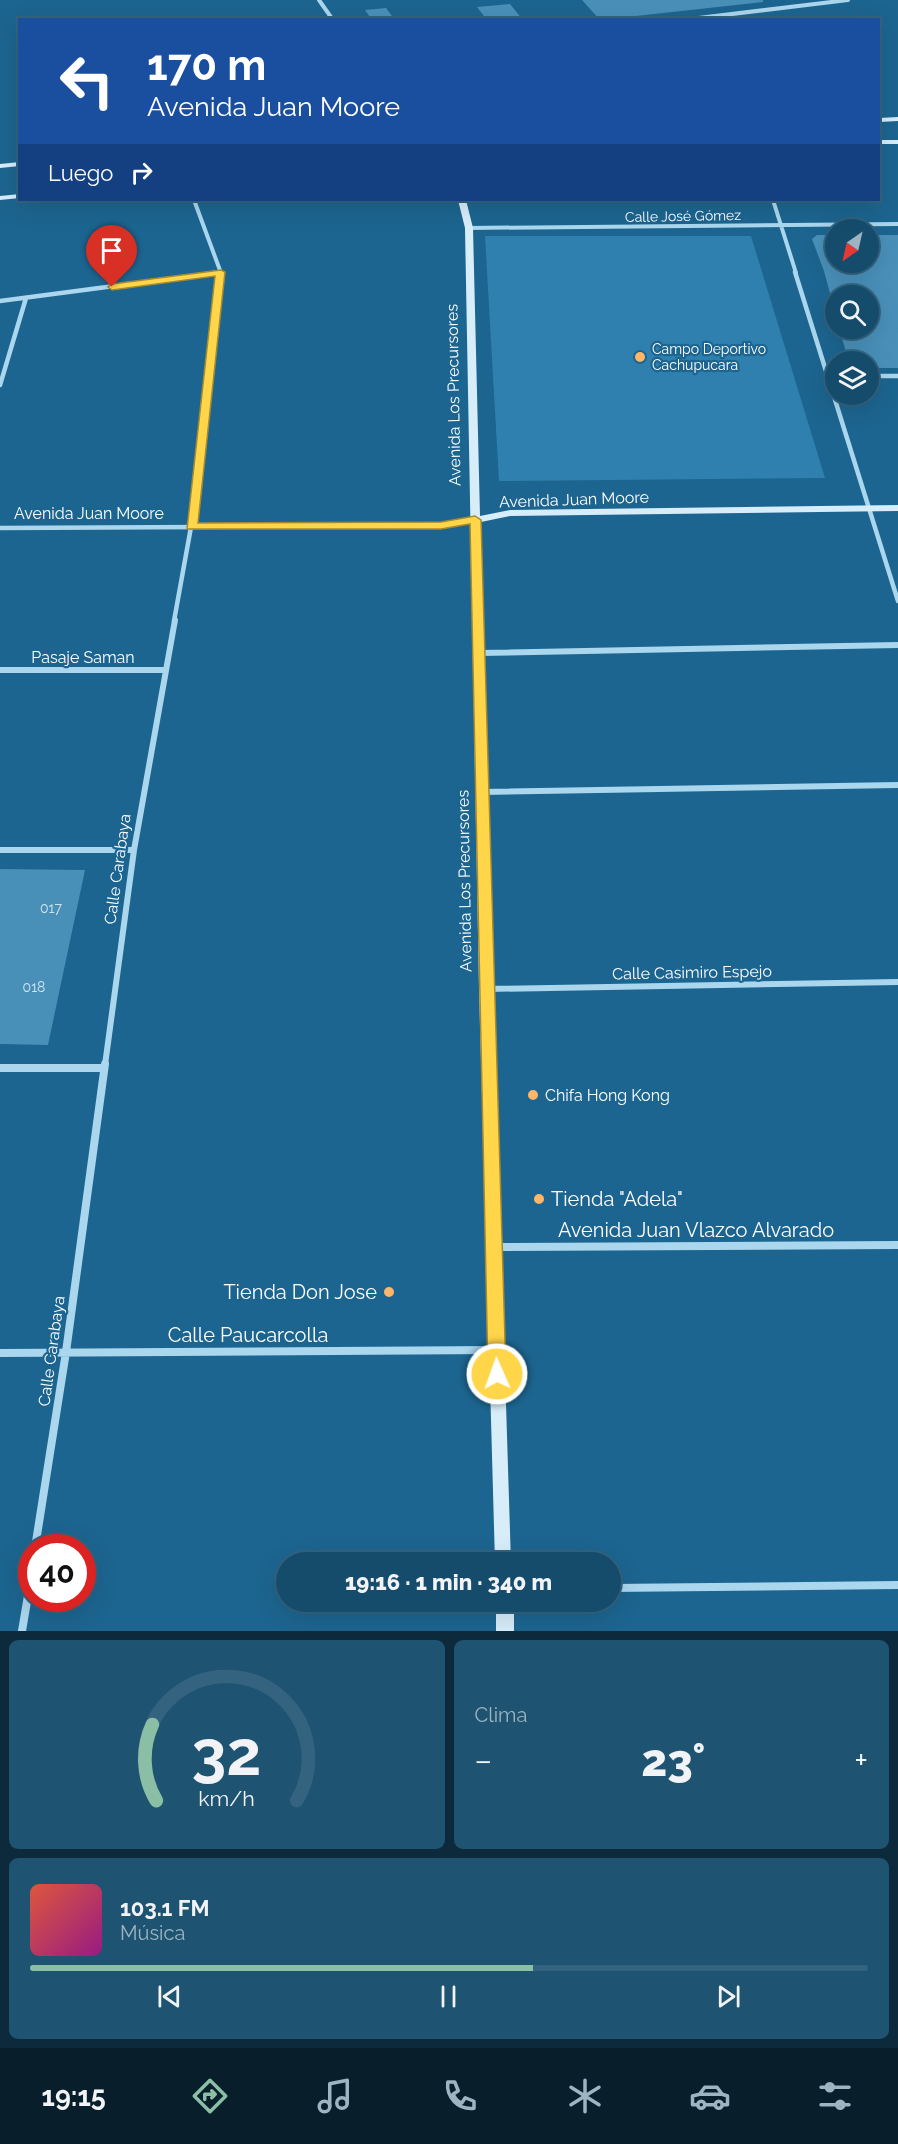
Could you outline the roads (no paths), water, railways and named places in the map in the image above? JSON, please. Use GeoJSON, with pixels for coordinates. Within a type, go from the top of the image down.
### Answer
{"type":"FeatureCollection","features":[{"type":"Feature","properties":{"kind":"street"},"geometry":{"type":"LineString","coordinates":[[319,0],[332,18]]}},
{"type":"Feature","properties":{"kind":"street"},"geometry":{"type":"LineString","coordinates":[[699,18],[848,0]]}},
{"type":"Feature","properties":{"kind":"street"},"geometry":{"type":"LineString","coordinates":[[880,120],[898,119]]}},
{"type":"Feature","properties":{"kind":"street"},"geometry":{"type":"LineString","coordinates":[[880,142],[898,142]]}},
{"type":"Feature","properties":{"kind":"street"},"geometry":{"type":"LineString","coordinates":[[0,165],[18,164]]}},
{"type":"Feature","properties":{"kind":"street"},"geometry":{"type":"LineString","coordinates":[[0,198],[18,196]]}},
{"type":"Feature","properties":{"kind":"street","name":"Calle Carabaya"},"geometry":{"type":"LineString","coordinates":[[37,1534],[66,1352],[134,850],[191,527],[221,272],[194,201]]}},
{"type":"Feature","properties":{"kind":"street","name":"Avenida Los Precursores"},"geometry":{"type":"LineString","coordinates":[[462,201],[469,228],[486,989],[503,1552]]}},
{"type":"Feature","properties":{"kind":"street"},"geometry":{"type":"LineString","coordinates":[[773,201],[825,373]]}},
{"type":"Feature","properties":{"kind":"street","name":"Calle José Gómez"},"geometry":{"type":"LineString","coordinates":[[469,228],[898,224]]}},
{"type":"Feature","properties":{"kind":"street"},"geometry":{"type":"LineString","coordinates":[[0,302],[221,272]]}},
{"type":"Feature","properties":{"kind":"street"},"geometry":{"type":"LineString","coordinates":[[0,384],[26,298]]}},
{"type":"Feature","properties":{"kind":"street"},"geometry":{"type":"LineString","coordinates":[[879,376],[898,376]]}},
{"type":"Feature","properties":{"kind":"street"},"geometry":{"type":"LineString","coordinates":[[836,405],[871,508],[898,601]]}},
{"type":"Feature","properties":{"kind":"street","name":"Avenida Juan Moore"},"geometry":{"type":"LineString","coordinates":[[0,528],[441,526],[510,513],[898,508]]}},
{"type":"Feature","properties":{"kind":"street"},"geometry":{"type":"LineString","coordinates":[[478,653],[898,645]]}},
{"type":"Feature","properties":{"kind":"street","name":"Pasaje Saman"},"geometry":{"type":"LineString","coordinates":[[0,670],[166,670]]}},
{"type":"Feature","properties":{"kind":"street"},"geometry":{"type":"LineString","coordinates":[[481,792],[898,785]]}},
{"type":"Feature","properties":{"kind":"street"},"geometry":{"type":"LineString","coordinates":[[0,850],[134,850]]}},
{"type":"Feature","properties":{"kind":"street","name":"Calle Casimiro Espejo"},"geometry":{"type":"LineString","coordinates":[[486,989],[898,982]]}},
{"type":"Feature","properties":{"kind":"street"},"geometry":{"type":"LineString","coordinates":[[0,1068],[104,1068]]}},
{"type":"Feature","properties":{"kind":"street","name":"Avenida Juan Vlazco Alvarado"},"geometry":{"type":"LineString","coordinates":[[494,1247],[898,1245]]}},
{"type":"Feature","properties":{"kind":"street","name":"Calle Paucarcolla"},"geometry":{"type":"LineString","coordinates":[[0,1353],[497,1350]]}},
{"type":"Feature","properties":{"kind":"street"},"geometry":{"type":"LineString","coordinates":[[621,1588],[898,1585]]}},
{"type":"Feature","properties":{"kind":"street"},"geometry":{"type":"LineString","coordinates":[[22,1631],[25,1612]]}},
{"type":"Feature","properties":{"kind":"street"},"geometry":{"type":"LineString","coordinates":[[505,1612],[506,1631]]}},
{"type":"Feature","properties":{"kind":"place","name":"Campo Deportivo Cachupucara"},"geometry":{"type":"Point","coordinates":[640,357]}},
{"type":"Feature","properties":{"kind":"place","name":"Chifa Hong Kong"},"geometry":{"type":"Point","coordinates":[533,1095]}},
{"type":"Feature","properties":{"kind":"place","name":"Tienda \"Adela\""},"geometry":{"type":"Point","coordinates":[539,1199]}},
{"type":"Feature","properties":{"kind":"place","name":"Tienda Don Jose"},"geometry":{"type":"Point","coordinates":[389,1292]}}]}
